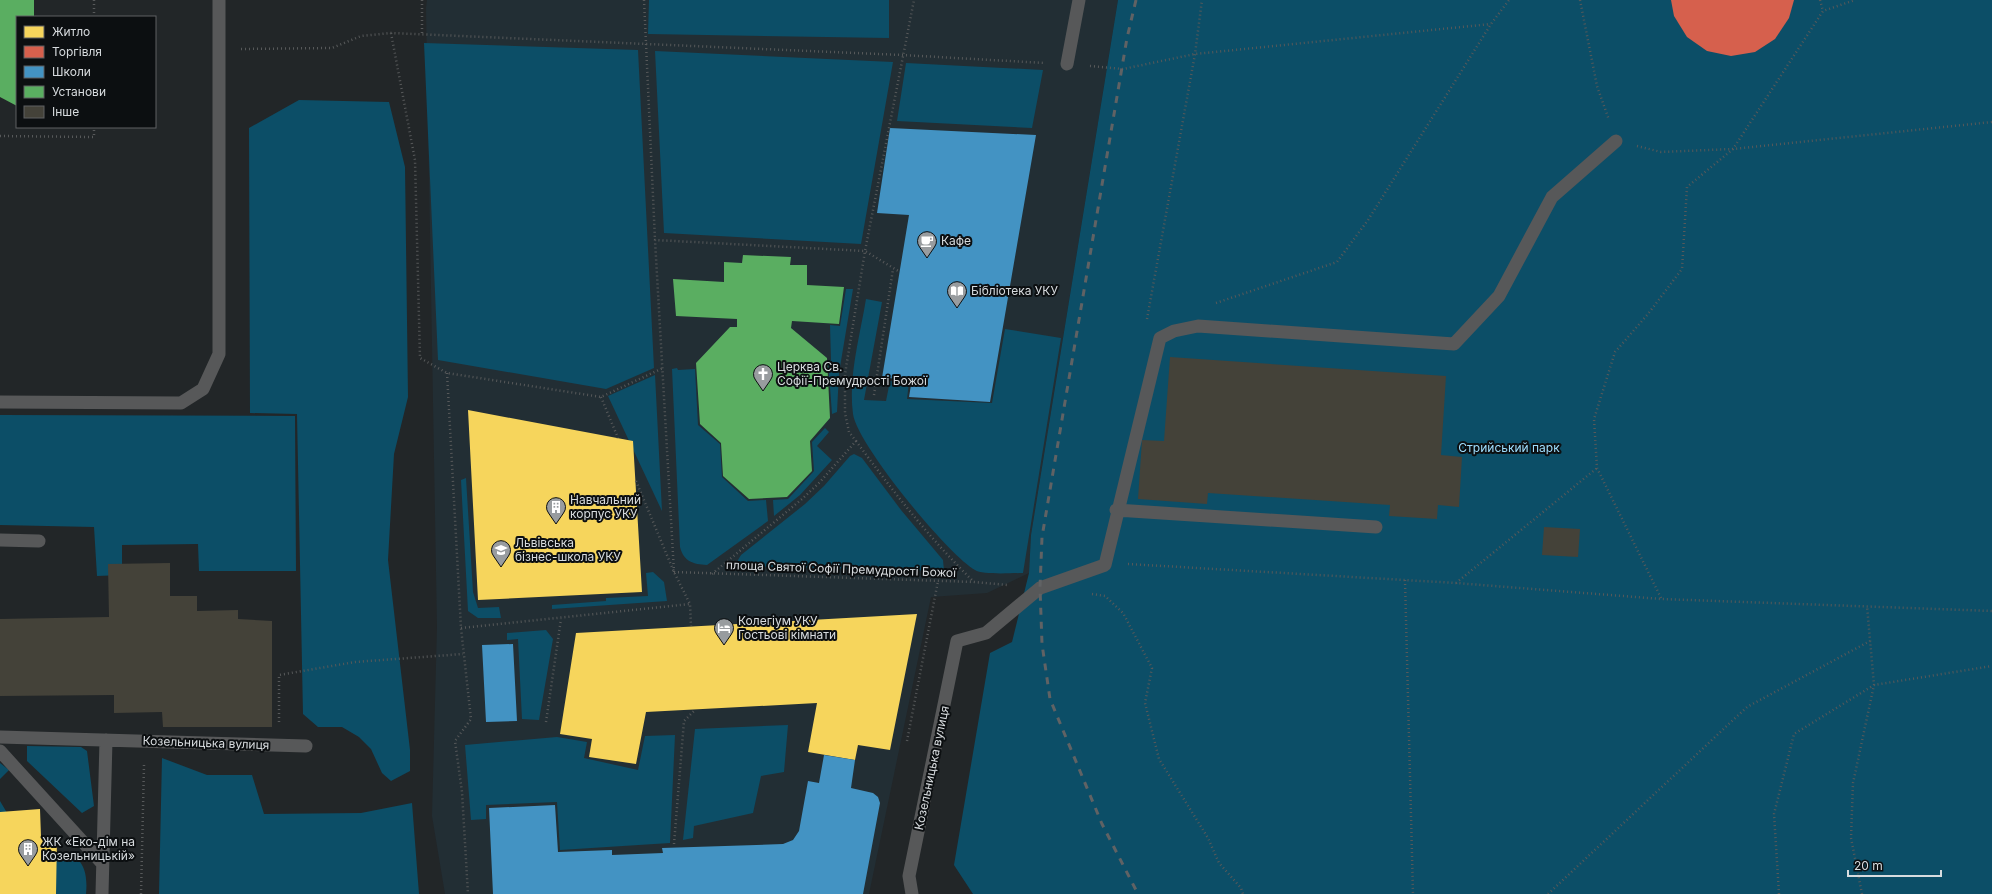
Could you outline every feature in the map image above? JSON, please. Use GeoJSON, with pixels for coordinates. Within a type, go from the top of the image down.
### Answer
{"type":"FeatureCollection","features":[{"type":"Feature","properties":{"kind":"lane"},"geometry":{"type":"LineString","coordinates":[[0,402],[181,403],[204,389],[219,354],[219,0]]}},
{"type":"Feature","properties":{"kind":"lane"},"geometry":{"type":"LineString","coordinates":[[1067,64],[1079,0]]}},
{"type":"Feature","properties":{"kind":"lane"},"geometry":{"type":"LineString","coordinates":[[1040,588],[1110,564],[1116,510],[1160,338],[1174,331],[1198,326],[1454,344],[1499,296],[1552,197],[1616,141]]}},
{"type":"Feature","properties":{"kind":"lane"},"geometry":{"type":"LineString","coordinates":[[1116,510],[1376,527]]}},
{"type":"Feature","properties":{"kind":"lane"},"geometry":{"type":"LineString","coordinates":[[0,540],[39,541]]}},
{"type":"Feature","properties":{"kind":"lane","name":"Козельницька вулиця"},"geometry":{"type":"LineString","coordinates":[[912,894],[909,876],[957,642],[986,633],[1040,588]]}},
{"type":"Feature","properties":{"kind":"lane","name":"Козельницька вулиця"},"geometry":{"type":"LineString","coordinates":[[0,737],[306,746]]}},
{"type":"Feature","properties":{"kind":"lane"},"geometry":{"type":"LineString","coordinates":[[102,894],[106,740]]}},
{"type":"Feature","properties":{"kind":"lane"},"geometry":{"type":"LineString","coordinates":[[0,751],[102,863]]}},
{"type":"Feature","properties":{"kind":"path"},"geometry":{"type":"LineString","coordinates":[[94,0],[94,16]]}},
{"type":"Feature","properties":{"kind":"path"},"geometry":{"type":"LineString","coordinates":[[422,0],[422,34]]}},
{"type":"Feature","properties":{"kind":"path"},"geometry":{"type":"LineString","coordinates":[[644,0],[655,240],[674,572]]}},
{"type":"Feature","properties":{"kind":"path","name":"площа Святої Софії Премудрості Божої"},"geometry":{"type":"LineString","coordinates":[[914,0],[902,55],[865,251],[845,380],[845,413],[849,432],[905,507],[948,557],[974,582]]}},
{"type":"Feature","properties":{"kind":"path"},"geometry":{"type":"LineString","coordinates":[[1145,326],[1195,54],[1202,0]]}},
{"type":"Feature","properties":{"kind":"path"},"geometry":{"type":"LineString","coordinates":[[1211,305],[1337,262],[1368,220],[1490,24],[1509,0]]}},
{"type":"Feature","properties":{"kind":"path"},"geometry":{"type":"LineString","coordinates":[[1580,0],[1596,86],[1616,141],[1662,152],[1734,148],[1992,122]]}},
{"type":"Feature","properties":{"kind":"path"},"geometry":{"type":"LineString","coordinates":[[1820,0],[1823,11]]}},
{"type":"Feature","properties":{"kind":"path"},"geometry":{"type":"LineString","coordinates":[[1661,599],[1597,468],[1594,419],[1615,352],[1648,314],[1682,269],[1687,187],[1734,148],[1823,11],[1855,0]]}},
{"type":"Feature","properties":{"kind":"path"},"geometry":{"type":"LineString","coordinates":[[219,50],[332,48],[361,36],[391,33],[902,55],[1067,64],[1123,69],[1195,54],[1490,24]]}},
{"type":"Feature","properties":{"kind":"path"},"geometry":{"type":"LineString","coordinates":[[391,33],[415,160],[420,358],[447,373],[601,397],[663,368]]}},
{"type":"Feature","properties":{"kind":"path"},"geometry":{"type":"LineString","coordinates":[[0,136],[94,137],[94,128]]}},
{"type":"Feature","properties":{"kind":"path"},"geometry":{"type":"LineString","coordinates":[[655,240],[865,251],[900,272]]}},
{"type":"Feature","properties":{"kind":"path"},"geometry":{"type":"LineString","coordinates":[[874,395],[893,269]]}},
{"type":"Feature","properties":{"kind":"path"},"geometry":{"type":"LineString","coordinates":[[447,373],[461,628],[471,719],[455,741],[462,792],[468,894]]}},
{"type":"Feature","properties":{"kind":"path"},"geometry":{"type":"LineString","coordinates":[[601,397],[618,438]]}},
{"type":"Feature","properties":{"kind":"path","name":"площа Святої Софії Премудрості Божої"},"geometry":{"type":"LineString","coordinates":[[712,574],[802,499],[820,482],[856,441]]}},
{"type":"Feature","properties":{"kind":"path"},"geometry":{"type":"LineString","coordinates":[[1456,583],[1597,468]]}},
{"type":"Feature","properties":{"kind":"path"},"geometry":{"type":"LineString","coordinates":[[636,481],[674,572],[690,604],[691,626]]}},
{"type":"Feature","properties":{"kind":"path"},"geometry":{"type":"LineString","coordinates":[[1110,564],[1456,583],[1661,599],[1992,611]]}},
{"type":"Feature","properties":{"kind":"path"},"geometry":{"type":"LineString","coordinates":[[674,572],[712,574]]}},
{"type":"Feature","properties":{"kind":"path","name":"площа Святої Софії Премудрості Божої"},"geometry":{"type":"LineString","coordinates":[[712,574],[974,582],[1040,588]]}},
{"type":"Feature","properties":{"kind":"path"},"geometry":{"type":"LineString","coordinates":[[1405,580],[1413,894]]}},
{"type":"Feature","properties":{"kind":"path"},"geometry":{"type":"LineString","coordinates":[[907,741],[938,581]]}},
{"type":"Feature","properties":{"kind":"path"},"geometry":{"type":"LineString","coordinates":[[1105,596],[1123,613],[1152,668],[1145,703],[1159,759],[1208,838],[1218,863],[1241,888],[1243,894]]}},
{"type":"Feature","properties":{"kind":"path"},"geometry":{"type":"LineString","coordinates":[[461,628],[561,619],[690,604]]}},
{"type":"Feature","properties":{"kind":"path"},"geometry":{"type":"LineString","coordinates":[[1862,894],[1851,838],[1853,783],[1874,685],[1867,606]]}},
{"type":"Feature","properties":{"kind":"path"},"geometry":{"type":"LineString","coordinates":[[546,722],[561,619]]}},
{"type":"Feature","properties":{"kind":"path"},"geometry":{"type":"LineString","coordinates":[[1548,894],[1747,707],[1870,641]]}},
{"type":"Feature","properties":{"kind":"path"},"geometry":{"type":"LineString","coordinates":[[280,745],[279,674],[355,662],[464,654]]}},
{"type":"Feature","properties":{"kind":"path"},"geometry":{"type":"LineString","coordinates":[[1779,894],[1774,814],[1794,734],[1874,685],[1992,666]]}},
{"type":"Feature","properties":{"kind":"path"},"geometry":{"type":"LineString","coordinates":[[674,844],[684,721],[695,710]]}},
{"type":"Feature","properties":{"kind":"path"},"geometry":{"type":"LineString","coordinates":[[142,894],[145,742]]}},
{"type":"Feature","properties":{"kind":"shaded area"},"geometry":{"type":"Polygon","coordinates":[[[427,0],[1118,0],[1031,535],[1029,573],[987,593],[931,597],[869,894],[445,894],[432,816],[437,627],[427,0]]]}},
{"type":"Feature","properties":{"kind":"green space"},"geometry":{"type":"Polygon","coordinates":[[[649,0],[889,0],[889,38],[648,34],[649,0]]]}},
{"type":"Feature","properties":{"kind":"green space","name":"Стрийський парк"},"geometry":{"type":"Polygon","coordinates":[[[1118,0],[1992,0],[1992,894],[973,894],[954,865],[990,653],[1012,642],[1029,573],[1031,535],[1118,0]]]}},
{"type":"Feature","properties":{"kind":"green space"},"geometry":{"type":"Polygon","coordinates":[[[424,43],[638,50],[654,368],[606,389],[438,360],[424,43]]]}},
{"type":"Feature","properties":{"kind":"green space"},"geometry":{"type":"Polygon","coordinates":[[[655,51],[893,62],[861,244],[664,233],[655,51]]]}},
{"type":"Feature","properties":{"kind":"green space"},"geometry":{"type":"Polygon","coordinates":[[[906,63],[1043,70],[1032,128],[897,121],[906,63]]]}},
{"type":"Feature","properties":{"kind":"green space"},"geometry":{"type":"Polygon","coordinates":[[[299,100],[389,102],[405,167],[408,397],[394,454],[388,560],[410,750],[410,771],[391,781],[382,773],[371,749],[359,737],[342,727],[318,727],[303,714],[297,414],[250,413],[249,128],[299,100]]]}},
{"type":"Feature","properties":{"kind":"green space"},"geometry":{"type":"Polygon","coordinates":[[[846,289],[853,289],[839,373],[837,412],[832,414],[828,360],[831,360],[830,325],[840,326],[846,289]]]}},
{"type":"Feature","properties":{"kind":"green space"},"geometry":{"type":"Polygon","coordinates":[[[866,299],[882,302],[864,400],[886,401],[890,381],[909,382],[907,399],[992,403],[1005,329],[1061,338],[1023,573],[979,572],[962,560],[925,522],[905,497],[870,449],[858,429],[853,414],[852,386],[855,356],[866,299]]]}},
{"type":"Feature","properties":{"kind":"green space"},"geometry":{"type":"Polygon","coordinates":[[[677,368],[678,370],[695,369],[698,425],[720,444],[722,477],[748,501],[766,500],[768,521],[707,565],[693,563],[687,559],[680,547],[672,369],[677,368]]]}},
{"type":"Feature","properties":{"kind":"green space"},"geometry":{"type":"Polygon","coordinates":[[[655,375],[662,511],[608,396],[655,375]]]}},
{"type":"Feature","properties":{"kind":"green space"},"geometry":{"type":"Polygon","coordinates":[[[0,415],[295,416],[296,571],[199,571],[198,544],[122,545],[122,575],[97,576],[94,527],[0,525],[0,415]]]}},
{"type":"Feature","properties":{"kind":"green space"},"geometry":{"type":"Polygon","coordinates":[[[825,428],[829,432],[817,446],[832,460],[800,495],[774,516],[773,500],[788,499],[814,471],[812,442],[825,428]]]}},
{"type":"Feature","properties":{"kind":"green space"},"geometry":{"type":"Polygon","coordinates":[[[854,454],[862,458],[901,510],[943,560],[944,571],[737,566],[741,555],[805,504],[824,486],[850,456],[854,454]]]}},
{"type":"Feature","properties":{"kind":"green space"},"geometry":{"type":"Polygon","coordinates":[[[466,478],[473,592],[478,608],[499,607],[501,618],[478,618],[468,611],[461,480],[466,478]]]}},
{"type":"Feature","properties":{"kind":"green space"},"geometry":{"type":"Polygon","coordinates":[[[653,572],[664,582],[667,601],[552,609],[552,605],[606,601],[606,598],[648,596],[646,573],[653,572]]]}},
{"type":"Feature","properties":{"kind":"green space"},"geometry":{"type":"Polygon","coordinates":[[[546,630],[553,639],[539,720],[522,719],[518,639],[507,640],[507,633],[546,630]]]}},
{"type":"Feature","properties":{"kind":"green space"},"geometry":{"type":"Polygon","coordinates":[[[788,725],[784,772],[761,776],[753,813],[694,826],[693,838],[683,840],[695,729],[788,725]]]}},
{"type":"Feature","properties":{"kind":"green space"},"geometry":{"type":"Polygon","coordinates":[[[675,735],[670,843],[560,850],[557,802],[486,805],[486,819],[471,820],[465,745],[557,737],[587,742],[584,758],[638,770],[645,736],[675,735]]]}},
{"type":"Feature","properties":{"kind":"green space"},"geometry":{"type":"Polygon","coordinates":[[[27,746],[81,747],[87,751],[94,806],[82,813],[27,761],[27,746]]]}},
{"type":"Feature","properties":{"kind":"green space"},"geometry":{"type":"Polygon","coordinates":[[[162,758],[207,775],[252,775],[264,814],[361,813],[412,803],[419,894],[159,894],[162,758]]]}},
{"type":"Feature","properties":{"kind":"green space"},"geometry":{"type":"Polygon","coordinates":[[[0,763],[9,770],[0,779],[0,763]]]}},
{"type":"Feature","properties":{"kind":"green space","name":"ЖК «Еко-дім на Козельницькій»"},"geometry":{"type":"Polygon","coordinates":[[[0,801],[32,855],[56,852],[66,853],[74,856],[80,862],[84,870],[86,880],[86,894],[0,894],[0,801]]]}},
{"type":"Feature","properties":{"kind":"building: Житло","name":"Навчальний корпус УКУ"},"geometry":{"type":"Polygon","coordinates":[[[468,410],[633,441],[642,592],[478,600],[468,410]]]}},
{"type":"Feature","properties":{"kind":"building: Житло"},"geometry":{"type":"Polygon","coordinates":[[[917,614],[890,750],[858,745],[855,760],[808,752],[817,703],[646,712],[636,764],[589,757],[592,739],[560,734],[576,633],[917,614]]]}},
{"type":"Feature","properties":{"kind":"building: Житло","name":"ЖК «Еко-дім на Козельницькій»"},"geometry":{"type":"Polygon","coordinates":[[[40,809],[41,837],[57,838],[56,894],[0,894],[0,812],[40,809]]]}},
{"type":"Feature","properties":{"kind":"building: Торгівля"},"geometry":{"type":"Polygon","coordinates":[[[1671,0],[1794,0],[1789,18],[1775,39],[1755,52],[1731,56],[1707,51],[1687,37],[1674,16],[1671,0]]]}},
{"type":"Feature","properties":{"kind":"building: Школи"},"geometry":{"type":"Polygon","coordinates":[[[890,128],[1036,135],[990,402],[909,397],[912,379],[882,378],[909,215],[877,213],[890,128]]]}},
{"type":"Feature","properties":{"kind":"building: Школи"},"geometry":{"type":"Polygon","coordinates":[[[513,644],[517,721],[486,722],[482,645],[513,644]]]}},
{"type":"Feature","properties":{"kind":"building: Школи"},"geometry":{"type":"Polygon","coordinates":[[[824,755],[855,760],[851,788],[873,793],[878,797],[880,803],[863,894],[493,894],[489,808],[555,805],[558,852],[612,850],[612,855],[663,853],[662,848],[783,844],[793,840],[799,831],[808,781],[819,783],[824,755]]]}},
{"type":"Feature","properties":{"kind":"building: Установи"},"geometry":{"type":"Polygon","coordinates":[[[0,0],[34,0],[34,16],[16,16],[16,105],[0,97],[0,0]]]}},
{"type":"Feature","properties":{"kind":"building: Установи","name":"Церква Св. Софії-Премудрості Божої"},"geometry":{"type":"Polygon","coordinates":[[[743,255],[791,257],[790,265],[807,265],[807,285],[844,287],[839,324],[792,321],[791,328],[827,358],[830,418],[810,441],[812,471],[787,497],[749,499],[723,476],[721,443],[700,424],[696,363],[730,327],[737,327],[737,319],[676,316],[673,279],[724,282],[724,262],[742,263],[743,255]]]}},
{"type":"Feature","properties":{"kind":"building: Інше"},"geometry":{"type":"Polygon","coordinates":[[[1170,357],[1446,376],[1441,455],[1462,457],[1459,507],[1438,505],[1437,519],[1389,516],[1390,505],[1208,493],[1207,504],[1138,499],[1142,440],[1164,441],[1170,357]]]}},
{"type":"Feature","properties":{"kind":"building: Інше"},"geometry":{"type":"Polygon","coordinates":[[[1544,527],[1580,529],[1578,557],[1542,555],[1544,527]]]}},
{"type":"Feature","properties":{"kind":"building: Інше"},"geometry":{"type":"Polygon","coordinates":[[[170,563],[170,596],[197,596],[197,611],[238,610],[238,619],[272,621],[272,727],[163,727],[162,712],[114,713],[114,695],[0,696],[0,619],[109,617],[108,564],[170,563]]]}},
{"type":"Feature","properties":{"kind":"railway"},"geometry":{"type":"LineString","coordinates":[[1136,0],[1127,38],[1042,537],[1040,588],[1042,644],[1050,699],[1102,824],[1138,894]]}},
{"type":"Feature","properties":{"kind":"place","name":"Кафе"},"geometry":{"type":"Point","coordinates":[927,258]}},
{"type":"Feature","properties":{"kind":"place","name":"Бібліотека УКУ"},"geometry":{"type":"Point","coordinates":[957,308]}},
{"type":"Feature","properties":{"kind":"place","name":"Церква Св. Софії-Премудрості Божої"},"geometry":{"type":"Point","coordinates":[763,391]}},
{"type":"Feature","properties":{"kind":"place","name":"Навчальний корпус УКУ"},"geometry":{"type":"Point","coordinates":[556,524]}},
{"type":"Feature","properties":{"kind":"place","name":"Львівська бізнес-школа УКУ"},"geometry":{"type":"Point","coordinates":[501,567]}},
{"type":"Feature","properties":{"kind":"place","name":"Колегіум УКУ Гостьові кімнати"},"geometry":{"type":"Point","coordinates":[724,645]}},
{"type":"Feature","properties":{"kind":"place","name":"ЖК «Еко-дім на Козельницькій»"},"geometry":{"type":"Point","coordinates":[28,866]}}]}
